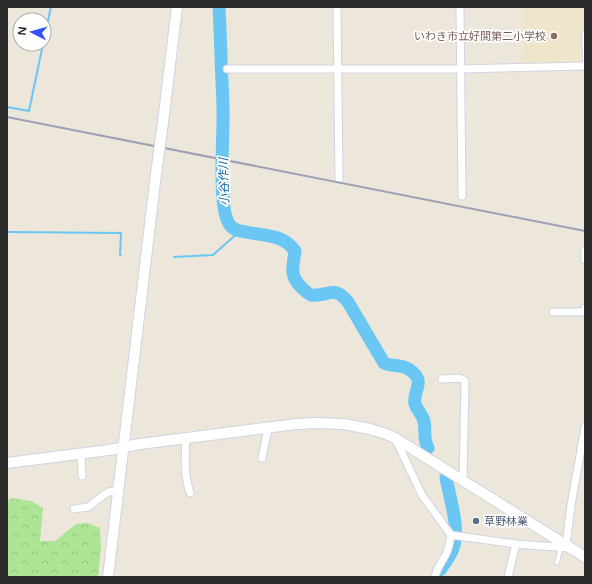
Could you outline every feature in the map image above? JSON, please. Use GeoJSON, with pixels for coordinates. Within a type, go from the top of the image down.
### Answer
{"type":"FeatureCollection","features":[{"type":"Feature","properties":{"kind":"street"},"geometry":{"type":"LineString","coordinates":[[108,577],[177,7]]}},
{"type":"Feature","properties":{"kind":"street"},"geometry":{"type":"LineString","coordinates":[[337,7],[339,179]]}},
{"type":"Feature","properties":{"kind":"street"},"geometry":{"type":"LineString","coordinates":[[460,7],[462,196]]}},
{"type":"Feature","properties":{"kind":"street"},"geometry":{"type":"LineString","coordinates":[[227,69],[461,69],[585,66]]}},
{"type":"Feature","properties":{"kind":"street"},"geometry":{"type":"LineString","coordinates":[[585,250],[585,260]]}},
{"type":"Feature","properties":{"kind":"street"},"geometry":{"type":"LineString","coordinates":[[553,312],[582,312],[585,308]]}},
{"type":"Feature","properties":{"kind":"street"},"geometry":{"type":"LineString","coordinates":[[442,379],[460,378],[465,382],[463,481]]}},
{"type":"Feature","properties":{"kind":"street"},"geometry":{"type":"LineString","coordinates":[[7,463],[268,428],[314,423],[344,424],[370,429],[395,438],[566,547],[585,557]]}},
{"type":"Feature","properties":{"kind":"street"},"geometry":{"type":"LineString","coordinates":[[566,547],[585,426]]}},
{"type":"Feature","properties":{"kind":"street"},"geometry":{"type":"LineString","coordinates":[[262,458],[268,428]]}},
{"type":"Feature","properties":{"kind":"street"},"geometry":{"type":"LineString","coordinates":[[186,438],[186,474],[190,493]]}},
{"type":"Feature","properties":{"kind":"street"},"geometry":{"type":"LineString","coordinates":[[395,438],[422,495],[454,536],[516,544],[566,547]]}},
{"type":"Feature","properties":{"kind":"street"},"geometry":{"type":"LineString","coordinates":[[81,454],[82,476]]}},
{"type":"Feature","properties":{"kind":"street"},"geometry":{"type":"LineString","coordinates":[[74,509],[88,507],[101,496],[118,490]]}},
{"type":"Feature","properties":{"kind":"street"},"geometry":{"type":"LineString","coordinates":[[435,577],[447,554],[454,536]]}},
{"type":"Feature","properties":{"kind":"street"},"geometry":{"type":"LineString","coordinates":[[508,577],[516,544]]}},
{"type":"Feature","properties":{"kind":"lane"},"geometry":{"type":"LineString","coordinates":[[584,32],[585,66]]}},
{"type":"Feature","properties":{"kind":"lane"},"geometry":{"type":"LineString","coordinates":[[557,562],[566,547]]}},
{"type":"Feature","properties":{"kind":"shaded area","name":"いわき市立好間第二小学校"},"geometry":{"type":"Polygon","coordinates":[[[523,7],[585,7],[585,64],[523,65],[523,7]]]}},
{"type":"Feature","properties":{"kind":"green space"},"geometry":{"type":"Polygon","coordinates":[[[11,498],[31,501],[43,508],[40,541],[55,541],[76,524],[88,523],[100,528],[101,547],[98,577],[7,577],[7,501],[11,498]]]}},
{"type":"Feature","properties":{"kind":"waterway"},"geometry":{"type":"LineString","coordinates":[[50,12],[51,7]]}},
{"type":"Feature","properties":{"kind":"waterway","name":"小谷作川"},"geometry":{"type":"LineString","coordinates":[[219,7],[223,103],[222,188],[226,217],[231,227],[235,229],[273,237],[285,241],[290,245],[295,251],[293,275],[297,283],[311,295],[335,292],[343,297],[348,302],[384,363],[407,368],[415,374],[418,379],[415,404],[424,421],[428,448]]}},
{"type":"Feature","properties":{"kind":"waterway"},"geometry":{"type":"LineString","coordinates":[[7,107],[29,111],[41,52]]}},
{"type":"Feature","properties":{"kind":"waterway"},"geometry":{"type":"LineString","coordinates":[[174,257],[213,255],[240,231]]}},
{"type":"Feature","properties":{"kind":"waterway"},"geometry":{"type":"LineString","coordinates":[[7,232],[121,233],[121,255]]}},
{"type":"Feature","properties":{"kind":"waterway","name":"小谷作川"},"geometry":{"type":"LineString","coordinates":[[440,570],[452,551],[455,534],[454,515],[446,478]]}},
{"type":"Feature","properties":{"kind":"railway"},"geometry":{"type":"LineString","coordinates":[[7,117],[585,231]]}},
{"type":"Feature","properties":{"kind":"place","name":"いわき市立好間第二小学校"},"geometry":{"type":"Point","coordinates":[554,36]}},
{"type":"Feature","properties":{"kind":"place","name":"草野林業"},"geometry":{"type":"Point","coordinates":[476,521]}}]}
